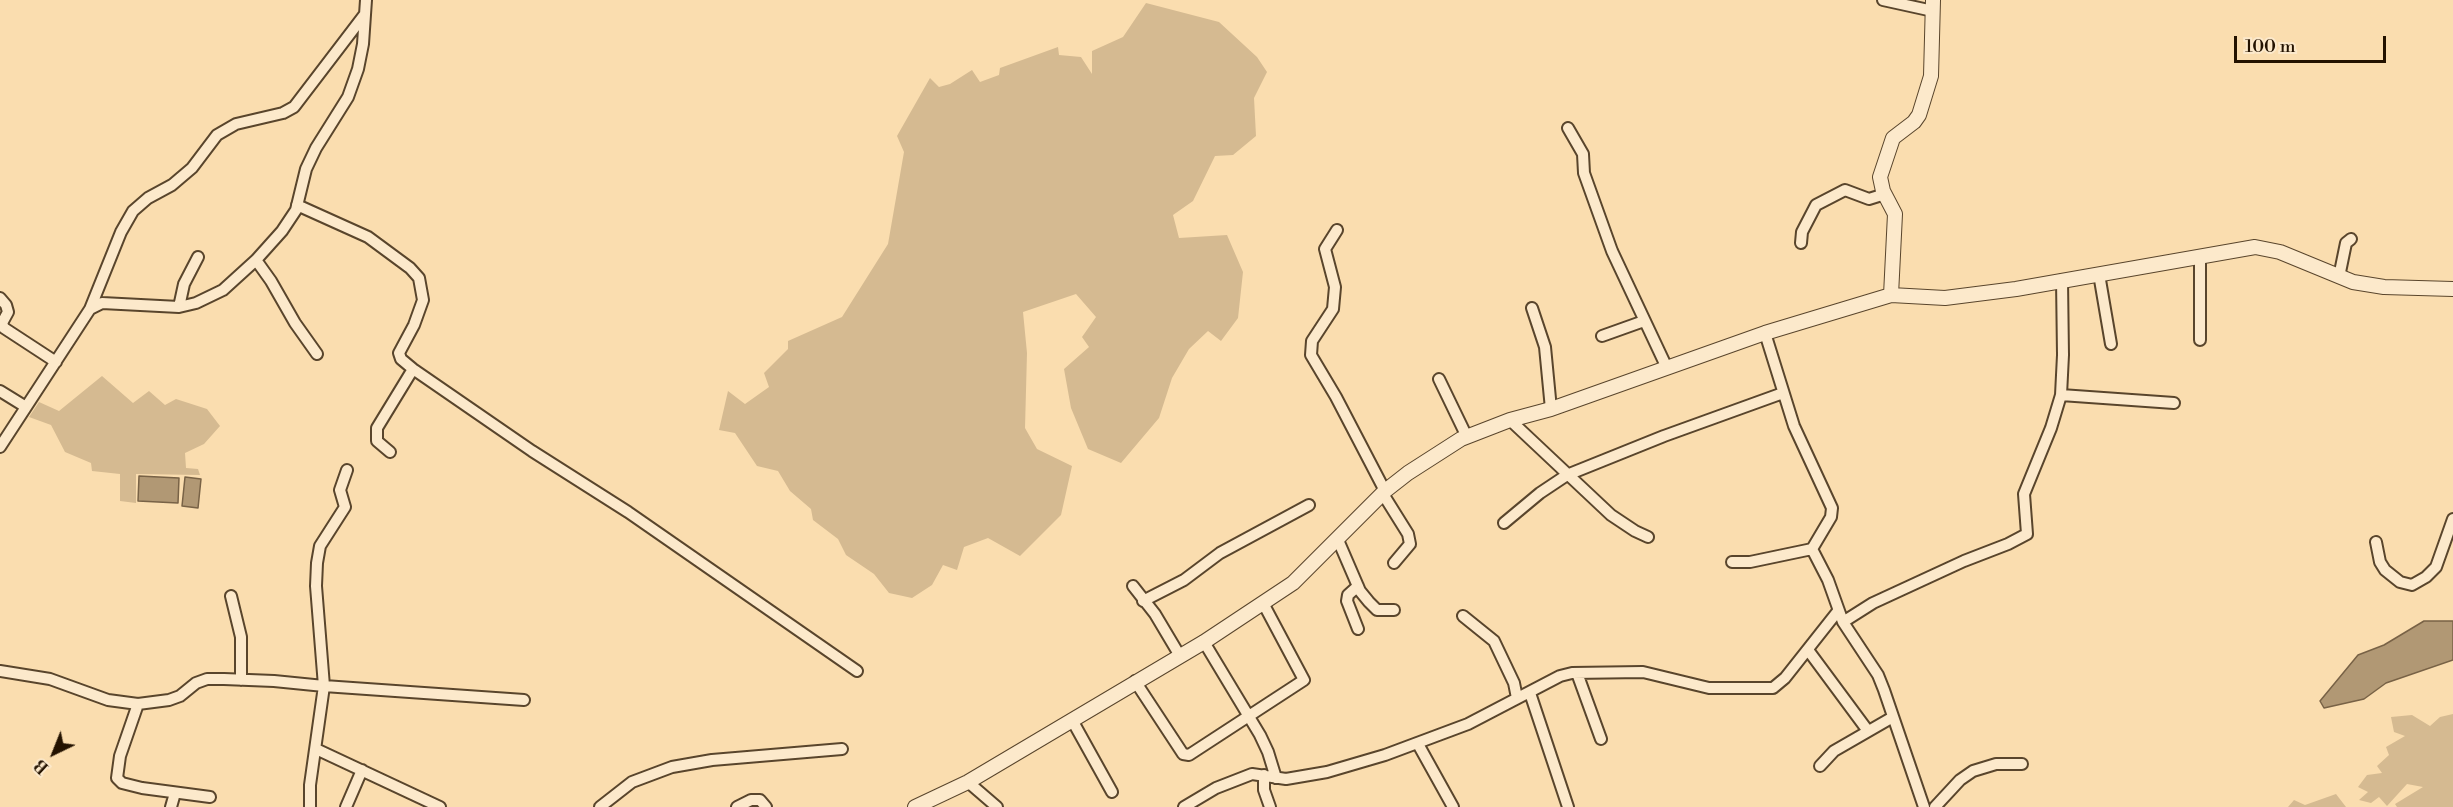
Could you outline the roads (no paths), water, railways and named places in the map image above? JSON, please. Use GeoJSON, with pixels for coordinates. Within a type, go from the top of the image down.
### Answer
{"type":"FeatureCollection","features":[{"type":"Feature","properties":{"kind":"street"},"geometry":{"type":"LineString","coordinates":[[90,309],[102,303],[180,307],[196,303],[223,290],[256,260],[282,231],[297,205],[306,169],[316,148],[348,97],[358,69],[363,44],[366,0]]}},
{"type":"Feature","properties":{"kind":"street"},"geometry":{"type":"LineString","coordinates":[[1883,0],[1933,5],[1931,76],[1919,115],[1914,122],[1893,138],[1880,177],[1882,188],[1895,214],[1891,295]]}},
{"type":"Feature","properties":{"kind":"street"},"geometry":{"type":"LineString","coordinates":[[0,447],[90,309],[121,232],[133,211],[148,198],[172,185],[192,168],[217,135],[236,124],[283,113],[294,107],[365,14]]}},
{"type":"Feature","properties":{"kind":"street"},"geometry":{"type":"LineString","coordinates":[[1568,128],[1583,154],[1584,173],[1612,251],[1667,368]]}},
{"type":"Feature","properties":{"kind":"street"},"geometry":{"type":"LineString","coordinates":[[1801,243],[1802,232],[1816,205],[1845,190],[1869,199],[1882,188]]}},
{"type":"Feature","properties":{"kind":"street"},"geometry":{"type":"LineString","coordinates":[[297,205],[368,237],[403,262],[419,278],[423,300],[414,325],[399,353],[401,359],[413,369],[532,451],[628,512],[857,671]]}},
{"type":"Feature","properties":{"kind":"street"},"geometry":{"type":"LineString","coordinates":[[1337,230],[1324,249],[1335,291],[1333,309],[1312,341],[1311,355],[1336,397],[1408,534],[1410,544],[1394,563]]}},
{"type":"Feature","properties":{"kind":"street"},"geometry":{"type":"LineString","coordinates":[[2339,277],[2346,243],[2351,239]]}},
{"type":"Feature","properties":{"kind":"street"},"geometry":{"type":"LineString","coordinates":[[915,807],[968,782],[1204,642],[1293,583],[1384,492],[1435,454],[1467,436],[1510,420],[1551,409],[1765,333],[1891,295],[1945,298],[2016,290],[2255,247],[2280,252],[2353,282],[2384,287],[2453,289]]}},
{"type":"Feature","properties":{"kind":"street"},"geometry":{"type":"LineString","coordinates":[[2200,256],[2200,340]]}},
{"type":"Feature","properties":{"kind":"street"},"geometry":{"type":"LineString","coordinates":[[180,307],[184,284],[198,258]]}},
{"type":"Feature","properties":{"kind":"street"},"geometry":{"type":"LineString","coordinates":[[256,260],[317,354]]}},
{"type":"Feature","properties":{"kind":"street"},"geometry":{"type":"LineString","coordinates":[[2100,274],[2111,344]]}},
{"type":"Feature","properties":{"kind":"street"},"geometry":{"type":"LineString","coordinates":[[1844,622],[1873,603],[2027,534],[2024,494],[2051,428],[2061,395],[2062,280]]}},
{"type":"Feature","properties":{"kind":"street"},"geometry":{"type":"LineString","coordinates":[[0,298],[8,312],[2,323],[4,328],[56,362]]}},
{"type":"Feature","properties":{"kind":"street"},"geometry":{"type":"LineString","coordinates":[[1532,308],[1545,347],[1551,409]]}},
{"type":"Feature","properties":{"kind":"street"},"geometry":{"type":"LineString","coordinates":[[1602,336],[1644,321]]}},
{"type":"Feature","properties":{"kind":"street"},"geometry":{"type":"LineString","coordinates":[[1732,562],[1750,562],[1812,549],[1830,517],[1832,508],[1802,446],[1765,333]]}},
{"type":"Feature","properties":{"kind":"street"},"geometry":{"type":"LineString","coordinates":[[390,452],[377,441],[377,428],[413,369]]}},
{"type":"Feature","properties":{"kind":"street"},"geometry":{"type":"LineString","coordinates":[[1439,378],[1467,436]]}},
{"type":"Feature","properties":{"kind":"street"},"geometry":{"type":"LineString","coordinates":[[0,390],[26,407]]}},
{"type":"Feature","properties":{"kind":"street"},"geometry":{"type":"LineString","coordinates":[[1504,523],[1540,493],[1567,475],[1664,436],[1783,393]]}},
{"type":"Feature","properties":{"kind":"street"},"geometry":{"type":"LineString","coordinates":[[2061,395],[2174,403]]}},
{"type":"Feature","properties":{"kind":"street"},"geometry":{"type":"LineString","coordinates":[[1510,420],[1611,514],[1648,537]]}},
{"type":"Feature","properties":{"kind":"street"},"geometry":{"type":"LineString","coordinates":[[310,807],[310,785],[324,686],[316,586],[317,563],[320,546],[345,507],[340,490],[347,470]]}},
{"type":"Feature","properties":{"kind":"street"},"geometry":{"type":"LineString","coordinates":[[1143,601],[1184,580],[1220,553],[1309,505]]}},
{"type":"Feature","properties":{"kind":"street"},"geometry":{"type":"LineString","coordinates":[[2376,542],[2380,562],[2385,570],[2400,582],[2412,585],[2426,578],[2436,567],[2453,519]]}},
{"type":"Feature","properties":{"kind":"street"},"geometry":{"type":"LineString","coordinates":[[1338,540],[1358,586],[1369,602],[1377,610],[1394,610]]}},
{"type":"Feature","properties":{"kind":"street"},"geometry":{"type":"LineString","coordinates":[[1812,549],[1828,580],[1838,611],[1878,675],[1924,807]]}},
{"type":"Feature","properties":{"kind":"street"},"geometry":{"type":"LineString","coordinates":[[1132,586],[1155,614],[1180,656]]}},
{"type":"Feature","properties":{"kind":"street"},"geometry":{"type":"LineString","coordinates":[[1358,586],[1348,595],[1347,601],[1358,629]]}},
{"type":"Feature","properties":{"kind":"street"},"geometry":{"type":"LineString","coordinates":[[231,596],[241,637],[241,680]]}},
{"type":"Feature","properties":{"kind":"street"},"geometry":{"type":"LineString","coordinates":[[1135,681],[1185,756],[1189,755],[1304,681],[1263,603]]}},
{"type":"Feature","properties":{"kind":"street"},"geometry":{"type":"LineString","coordinates":[[1184,807],[1233,780],[1252,774],[1286,779],[1327,772],[1418,744],[1468,724],[1560,676],[1577,673],[1643,672],[1709,688],[1773,688],[1785,678],[1838,611]]}},
{"type":"Feature","properties":{"kind":"street"},"geometry":{"type":"LineString","coordinates":[[1463,616],[1494,641],[1514,683],[1517,699]]}},
{"type":"Feature","properties":{"kind":"street"},"geometry":{"type":"LineString","coordinates":[[1204,642],[1268,752],[1276,778]]}},
{"type":"Feature","properties":{"kind":"street"},"geometry":{"type":"LineString","coordinates":[[1808,650],[1868,731]]}},
{"type":"Feature","properties":{"kind":"street"},"geometry":{"type":"LineString","coordinates":[[0,671],[50,679],[108,700],[138,704],[169,700],[180,696],[196,683],[207,680],[241,680],[524,700]]}},
{"type":"Feature","properties":{"kind":"street"},"geometry":{"type":"LineString","coordinates":[[1577,673],[1601,740]]}},
{"type":"Feature","properties":{"kind":"street"},"geometry":{"type":"LineString","coordinates":[[1530,693],[1568,807]]}},
{"type":"Feature","properties":{"kind":"street"},"geometry":{"type":"LineString","coordinates":[[138,704],[120,756],[117,778],[128,784],[210,797]]}},
{"type":"Feature","properties":{"kind":"street"},"geometry":{"type":"LineString","coordinates":[[1820,766],[1834,752],[1893,717]]}},
{"type":"Feature","properties":{"kind":"street"},"geometry":{"type":"LineString","coordinates":[[1072,720],[1112,792]]}},
{"type":"Feature","properties":{"kind":"street"},"geometry":{"type":"LineString","coordinates":[[1418,744],[1453,807]]}},
{"type":"Feature","properties":{"kind":"street"},"geometry":{"type":"LineString","coordinates":[[316,749],[440,807]]}},
{"type":"Feature","properties":{"kind":"street"},"geometry":{"type":"LineString","coordinates":[[600,807],[632,782],[672,767],[712,760],[842,749]]}},
{"type":"Feature","properties":{"kind":"street"},"geometry":{"type":"LineString","coordinates":[[1935,807],[1960,780],[1973,771],[1996,764],[2022,764]]}},
{"type":"Feature","properties":{"kind":"street"},"geometry":{"type":"LineString","coordinates":[[346,807],[362,770]]}},
{"type":"Feature","properties":{"kind":"street"},"geometry":{"type":"LineString","coordinates":[[1264,775],[1264,790],[1270,807]]}},
{"type":"Feature","properties":{"kind":"street"},"geometry":{"type":"LineString","coordinates":[[968,782],[997,807]]}},
{"type":"Feature","properties":{"kind":"street"},"geometry":{"type":"LineString","coordinates":[[171,807],[175,793]]}},
{"type":"Feature","properties":{"kind":"street"},"geometry":{"type":"LineString","coordinates":[[737,807],[751,800],[760,800],[766,807]]}}]}
